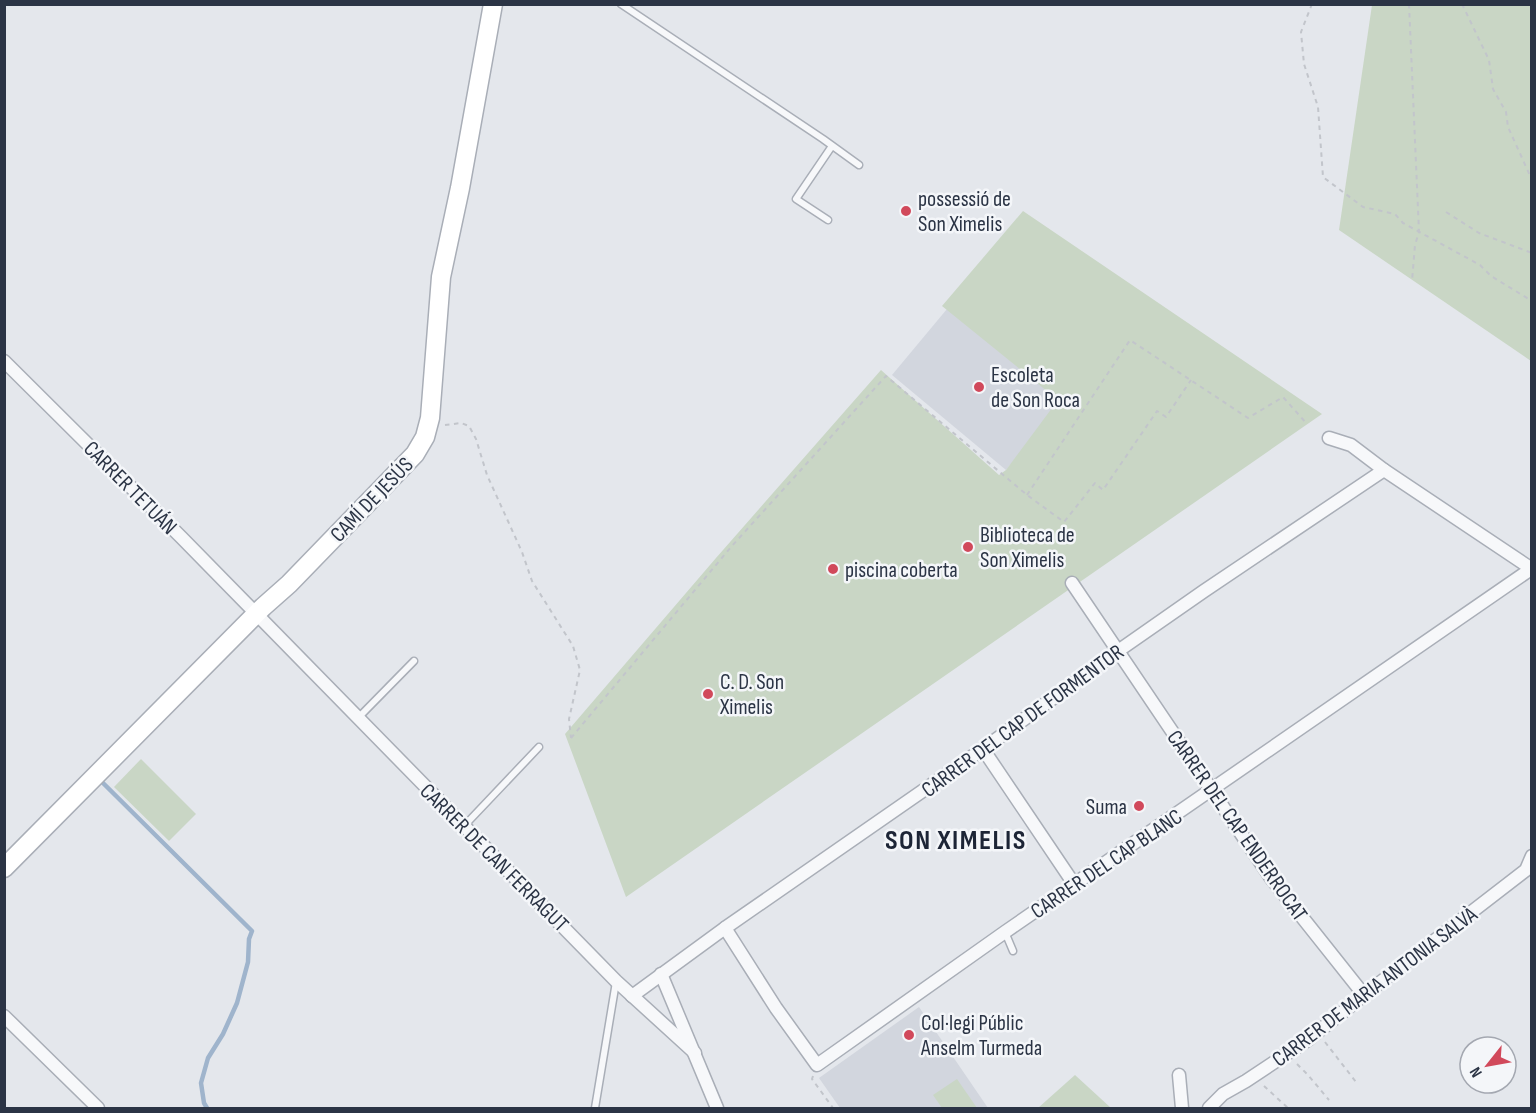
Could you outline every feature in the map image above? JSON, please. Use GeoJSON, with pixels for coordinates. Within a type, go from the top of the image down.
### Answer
{"type":"FeatureCollection","features":[{"type":"Feature","properties":{"kind":"street","name":"CAMÍ DE JESÚS"},"geometry":{"type":"LineString","coordinates":[[4,868],[289,584],[415,454],[426,437],[441,277],[460,188],[493,4]]}},
{"type":"Feature","properties":{"kind":"street","name":"CARRER TETUÁN"},"geometry":{"type":"LineString","coordinates":[[4,361],[256,615]]}},
{"type":"Feature","properties":{"kind":"street"},"geometry":{"type":"LineString","coordinates":[[1329,438],[1351,445],[1384,470],[1531,569]]}},
{"type":"Feature","properties":{"kind":"street","name":"CARRER DEL CAP DE FORMENTOR"},"geometry":{"type":"LineString","coordinates":[[662,974],[724,928],[983,749],[1118,651],[1384,470]]}},
{"type":"Feature","properties":{"kind":"street","name":"CARRER DEL CAP BLANC"},"geometry":{"type":"LineString","coordinates":[[817,1065],[1074,884],[1531,569]]}},
{"type":"Feature","properties":{"kind":"street"},"geometry":{"type":"LineString","coordinates":[[1072,583],[1118,651]]}},
{"type":"Feature","properties":{"kind":"street","name":"CARRER DE CAN FERRAGUT"},"geometry":{"type":"LineString","coordinates":[[256,615],[616,981],[695,1053],[717,1108]]}},
{"type":"Feature","properties":{"kind":"street","name":"CARRER DEL CAP ENDERROCAT"},"geometry":{"type":"LineString","coordinates":[[1118,651],[1271,878],[1364,995]]}},
{"type":"Feature","properties":{"kind":"street"},"geometry":{"type":"LineString","coordinates":[[983,749],[1074,884]]}},
{"type":"Feature","properties":{"kind":"street","name":"CARRER DE MARIA ANTONIA SALVÀ"},"geometry":{"type":"LineString","coordinates":[[1209,1108],[1223,1094],[1318,1032],[1526,870],[1532,856]]}},
{"type":"Feature","properties":{"kind":"street"},"geometry":{"type":"LineString","coordinates":[[724,928],[776,1008],[817,1065]]}},
{"type":"Feature","properties":{"kind":"street"},"geometry":{"type":"LineString","coordinates":[[632,996],[662,974],[695,1053]]}},
{"type":"Feature","properties":{"kind":"street"},"geometry":{"type":"LineString","coordinates":[[4,1016],[98,1108]]}},
{"type":"Feature","properties":{"kind":"street"},"geometry":{"type":"LineString","coordinates":[[1179,1075],[1182,1108]]}},
{"type":"Feature","properties":{"kind":"lane"},"geometry":{"type":"LineString","coordinates":[[621,4],[859,165]]}},
{"type":"Feature","properties":{"kind":"lane"},"geometry":{"type":"LineString","coordinates":[[828,220],[796,199],[832,146]]}},
{"type":"Feature","properties":{"kind":"lane"},"geometry":{"type":"LineString","coordinates":[[358,718],[414,661]]}},
{"type":"Feature","properties":{"kind":"lane"},"geometry":{"type":"LineString","coordinates":[[465,825],[539,747]]}},
{"type":"Feature","properties":{"kind":"lane"},"geometry":{"type":"LineString","coordinates":[[1005,932],[1013,951]]}},
{"type":"Feature","properties":{"kind":"lane"},"geometry":{"type":"LineString","coordinates":[[595,1108],[616,981]]}},
{"type":"Feature","properties":{"kind":"path"},"geometry":{"type":"LineString","coordinates":[[1312,4],[1301,32],[1304,64],[1318,107],[1323,177],[1363,207],[1395,214],[1403,223],[1480,266],[1491,276],[1532,301]]}},
{"type":"Feature","properties":{"kind":"path"},"geometry":{"type":"LineString","coordinates":[[1409,4],[1419,232],[1415,245],[1412,281]]}},
{"type":"Feature","properties":{"kind":"path"},"geometry":{"type":"LineString","coordinates":[[1462,4],[1489,60],[1493,89],[1506,112],[1508,127],[1532,180]]}},
{"type":"Feature","properties":{"kind":"path"},"geometry":{"type":"LineString","coordinates":[[1446,212],[1479,234],[1532,253]]}},
{"type":"Feature","properties":{"kind":"path"},"geometry":{"type":"LineString","coordinates":[[1027,495],[1130,340],[1248,418],[1283,397],[1307,424]]}},
{"type":"Feature","properties":{"kind":"path"},"geometry":{"type":"LineString","coordinates":[[428,424],[461,423],[470,426],[487,475],[522,552],[532,581],[573,646],[580,670],[569,719],[571,738],[731,547],[886,376],[1027,495],[1064,522],[1095,483],[1103,490],[1157,411],[1166,417],[1191,380]]}},
{"type":"Feature","properties":{"kind":"path"},"geometry":{"type":"LineString","coordinates":[[1318,1032],[1356,1082]]}},
{"type":"Feature","properties":{"kind":"path"},"geometry":{"type":"LineString","coordinates":[[1286,1054],[1329,1100]]}},
{"type":"Feature","properties":{"kind":"path"},"geometry":{"type":"LineString","coordinates":[[817,1065],[812,1079],[833,1108]]}},
{"type":"Feature","properties":{"kind":"path"},"geometry":{"type":"LineString","coordinates":[[1256,1074],[1260,1082],[1288,1108]]}},
{"type":"Feature","properties":{"kind":"shaded area","name":"Escoleta de Son Roca"},"geometry":{"type":"Polygon","coordinates":[[[952,303],[1065,398],[1006,470],[892,375],[952,303]]]}},
{"type":"Feature","properties":{"kind":"shaded area","name":"Col·legi Públic Anselm Turmeda"},"geometry":{"type":"Polygon","coordinates":[[[919,1007],[988,1108],[840,1108],[819,1078],[919,1007]]]}},
{"type":"Feature","properties":{"kind":"green space"},"geometry":{"type":"Polygon","coordinates":[[[1372,5],[1531,5],[1531,361],[1339,230],[1372,5]]]}},
{"type":"Feature","properties":{"kind":"green space"},"geometry":{"type":"Polygon","coordinates":[[[1023,211],[1322,414],[626,897],[565,734],[881,370],[999,475],[1006,470],[1058,400],[942,306],[1023,211]]]}},
{"type":"Feature","properties":{"kind":"green space"},"geometry":{"type":"Polygon","coordinates":[[[141,759],[196,814],[169,841],[114,787],[141,759]]]}},
{"type":"Feature","properties":{"kind":"green space"},"geometry":{"type":"Polygon","coordinates":[[[1075,1075],[1111,1108],[1038,1108],[1075,1075]]]}},
{"type":"Feature","properties":{"kind":"green space"},"geometry":{"type":"Polygon","coordinates":[[[957,1079],[977,1108],[942,1108],[933,1095],[957,1079]]]}},
{"type":"Feature","properties":{"kind":"waterway"},"geometry":{"type":"LineString","coordinates":[[103,783],[252,931],[249,939],[248,962],[237,1003],[223,1034],[208,1058],[201,1083],[207,1108]]}},
{"type":"Feature","properties":{"kind":"place","name":"possessió de Son Ximelis"},"geometry":{"type":"Point","coordinates":[906,211]}},
{"type":"Feature","properties":{"kind":"place","name":"Escoleta de Son Roca"},"geometry":{"type":"Point","coordinates":[979,387]}},
{"type":"Feature","properties":{"kind":"place","name":"Biblioteca de Son Ximelis"},"geometry":{"type":"Point","coordinates":[968,547]}},
{"type":"Feature","properties":{"kind":"place","name":"piscina coberta"},"geometry":{"type":"Point","coordinates":[833,569]}},
{"type":"Feature","properties":{"kind":"place","name":"C. D. Son Ximelis"},"geometry":{"type":"Point","coordinates":[708,694]}},
{"type":"Feature","properties":{"kind":"place","name":"Suma"},"geometry":{"type":"Point","coordinates":[1139,806]}},
{"type":"Feature","properties":{"kind":"place","name":"Col·legi Públic Anselm Turmeda"},"geometry":{"type":"Point","coordinates":[909,1035]}},
{"type":"Feature","properties":{"kind":"district","name":"SON XIMELIS"},"geometry":{"type":"Point","coordinates":[956,839]}}]}
